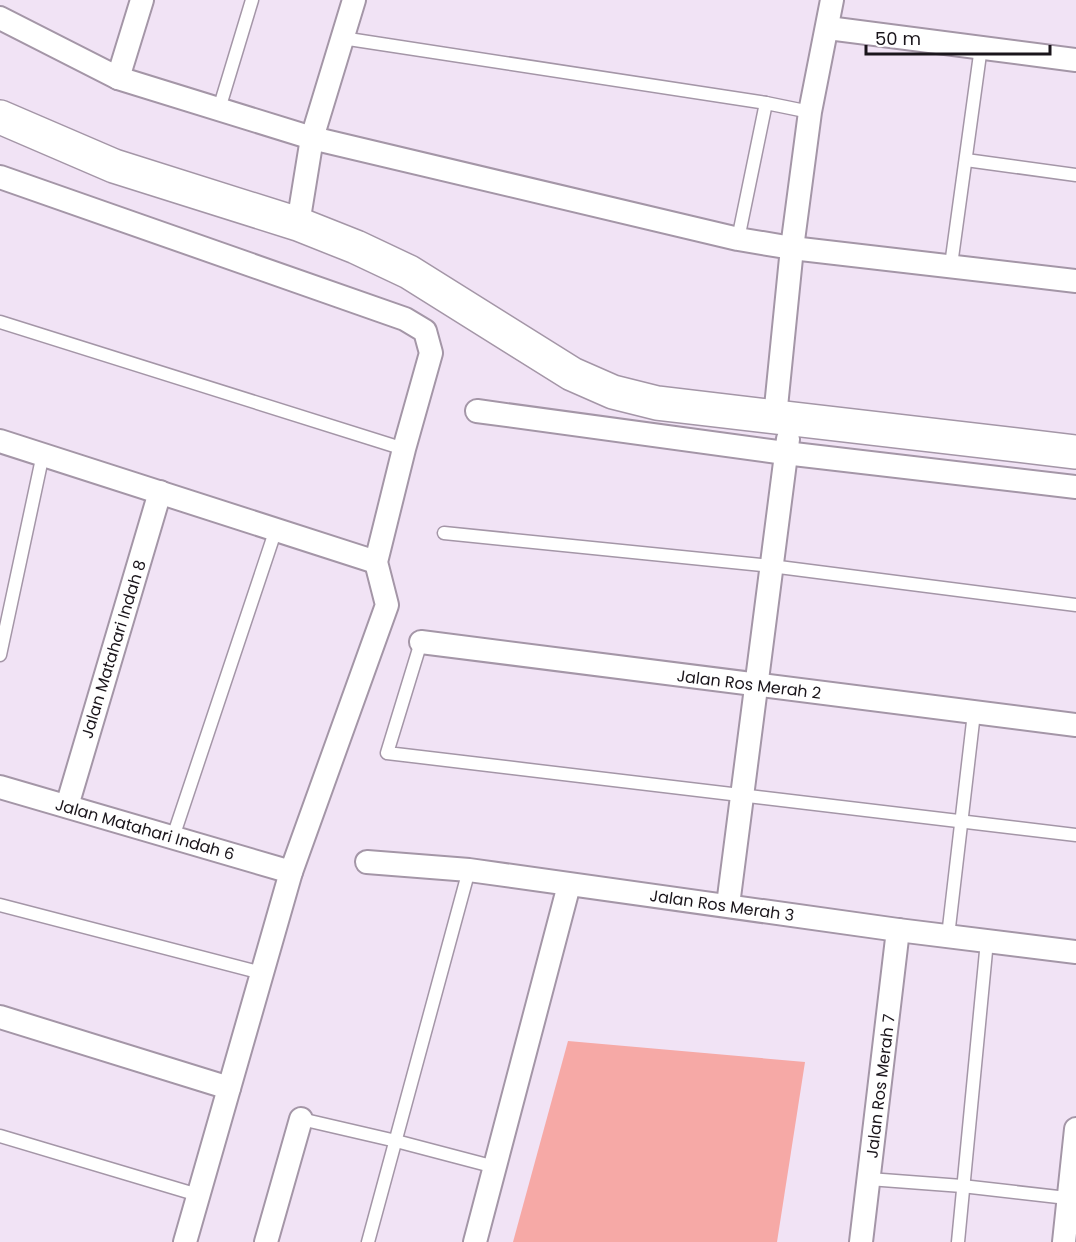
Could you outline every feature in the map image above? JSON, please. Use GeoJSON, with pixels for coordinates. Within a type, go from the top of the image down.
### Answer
{"type":"FeatureCollection","features":[{"type":"Feature","properties":{"kind":"street"},"geometry":{"type":"LineString","coordinates":[[118,78],[141,0]]}},
{"type":"Feature","properties":{"kind":"street"},"geometry":{"type":"LineString","coordinates":[[298,224],[312,138],[354,0]]}},
{"type":"Feature","properties":{"kind":"street"},"geometry":{"type":"LineString","coordinates":[[728,905],[785,453],[784,418],[792,248],[810,112],[828,28],[831,0]]}},
{"type":"Feature","properties":{"kind":"street"},"geometry":{"type":"LineString","coordinates":[[0,18],[118,78],[312,138],[738,239],[792,248],[1076,281]]}},
{"type":"Feature","properties":{"kind":"street"},"geometry":{"type":"LineString","coordinates":[[828,28],[1076,60]]}},
{"type":"Feature","properties":{"kind":"street"},"geometry":{"type":"LineString","coordinates":[[0,117],[114,166],[298,224],[356,247],[409,272],[572,374],[613,392],[657,403],[1076,452]]}},
{"type":"Feature","properties":{"kind":"street"},"geometry":{"type":"LineString","coordinates":[[0,177],[405,320],[425,331],[431,353],[376,561],[387,605],[291,872],[185,1242]]}},
{"type":"Feature","properties":{"kind":"street"},"geometry":{"type":"LineString","coordinates":[[477,411],[785,453],[1076,487]]}},
{"type":"Feature","properties":{"kind":"street"},"geometry":{"type":"LineString","coordinates":[[0,441],[376,561]]}},
{"type":"Feature","properties":{"kind":"street","name":"Jalan Matahari Indah 8"},"geometry":{"type":"LineString","coordinates":[[67,806],[160,492]]}},
{"type":"Feature","properties":{"kind":"street","name":"Jalan Ros Merah 2"},"geometry":{"type":"LineString","coordinates":[[421,642],[1076,725]]}},
{"type":"Feature","properties":{"kind":"street","name":"Jalan Matahari Indah 6"},"geometry":{"type":"LineString","coordinates":[[0,787],[291,872]]}},
{"type":"Feature","properties":{"kind":"street","name":"Jalan Ros Merah 3"},"geometry":{"type":"LineString","coordinates":[[367,862],[469,870],[898,930],[1076,952]]}},
{"type":"Feature","properties":{"kind":"street"},"geometry":{"type":"LineString","coordinates":[[475,1242],[569,885]]}},
{"type":"Feature","properties":{"kind":"street","name":"Jalan Ros Merah 7"},"geometry":{"type":"LineString","coordinates":[[861,1242],[898,930]]}},
{"type":"Feature","properties":{"kind":"street"},"geometry":{"type":"LineString","coordinates":[[0,1017],[229,1088]]}},
{"type":"Feature","properties":{"kind":"street"},"geometry":{"type":"LineString","coordinates":[[266,1242],[301,1119]]}},
{"type":"Feature","properties":{"kind":"street"},"geometry":{"type":"LineString","coordinates":[[1064,1242],[1076,1129]]}},
{"type":"Feature","properties":{"kind":"lane"},"geometry":{"type":"LineString","coordinates":[[219,109],[252,0]]}},
{"type":"Feature","properties":{"kind":"lane"},"geometry":{"type":"LineString","coordinates":[[342,38],[766,103],[810,112]]}},
{"type":"Feature","properties":{"kind":"lane"},"geometry":{"type":"LineString","coordinates":[[951,265],[981,47]]}},
{"type":"Feature","properties":{"kind":"lane"},"geometry":{"type":"LineString","coordinates":[[738,239],[766,103]]}},
{"type":"Feature","properties":{"kind":"lane"},"geometry":{"type":"LineString","coordinates":[[966,160],[1076,175]]}},
{"type":"Feature","properties":{"kind":"lane"},"geometry":{"type":"LineString","coordinates":[[0,322],[404,449]]}},
{"type":"Feature","properties":{"kind":"lane"},"geometry":{"type":"LineString","coordinates":[[0,656],[43,454]]}},
{"type":"Feature","properties":{"kind":"lane"},"geometry":{"type":"LineString","coordinates":[[173,837],[276,529]]}},
{"type":"Feature","properties":{"kind":"lane"},"geometry":{"type":"LineString","coordinates":[[444,533],[771,567],[1076,605]]}},
{"type":"Feature","properties":{"kind":"lane"},"geometry":{"type":"LineString","coordinates":[[421,642],[387,753],[1076,834]]}},
{"type":"Feature","properties":{"kind":"lane"},"geometry":{"type":"LineString","coordinates":[[948,936],[974,712]]}},
{"type":"Feature","properties":{"kind":"lane"},"geometry":{"type":"LineString","coordinates":[[368,1242],[469,870]]}},
{"type":"Feature","properties":{"kind":"lane"},"geometry":{"type":"LineString","coordinates":[[0,905],[262,973]]}},
{"type":"Feature","properties":{"kind":"lane"},"geometry":{"type":"LineString","coordinates":[[958,1242],[987,941]]}},
{"type":"Feature","properties":{"kind":"lane"},"geometry":{"type":"LineString","coordinates":[[301,1119],[495,1167]]}},
{"type":"Feature","properties":{"kind":"lane"},"geometry":{"type":"LineString","coordinates":[[0,1136],[198,1195]]}},
{"type":"Feature","properties":{"kind":"lane"},"geometry":{"type":"LineString","coordinates":[[869,1179],[962,1186],[1067,1198]]}},
{"type":"Feature","properties":{"kind":"shaded area"},"geometry":{"type":"Polygon","coordinates":[[[568,1041],[805,1062],[777,1242],[513,1242],[568,1041]]]}}]}
